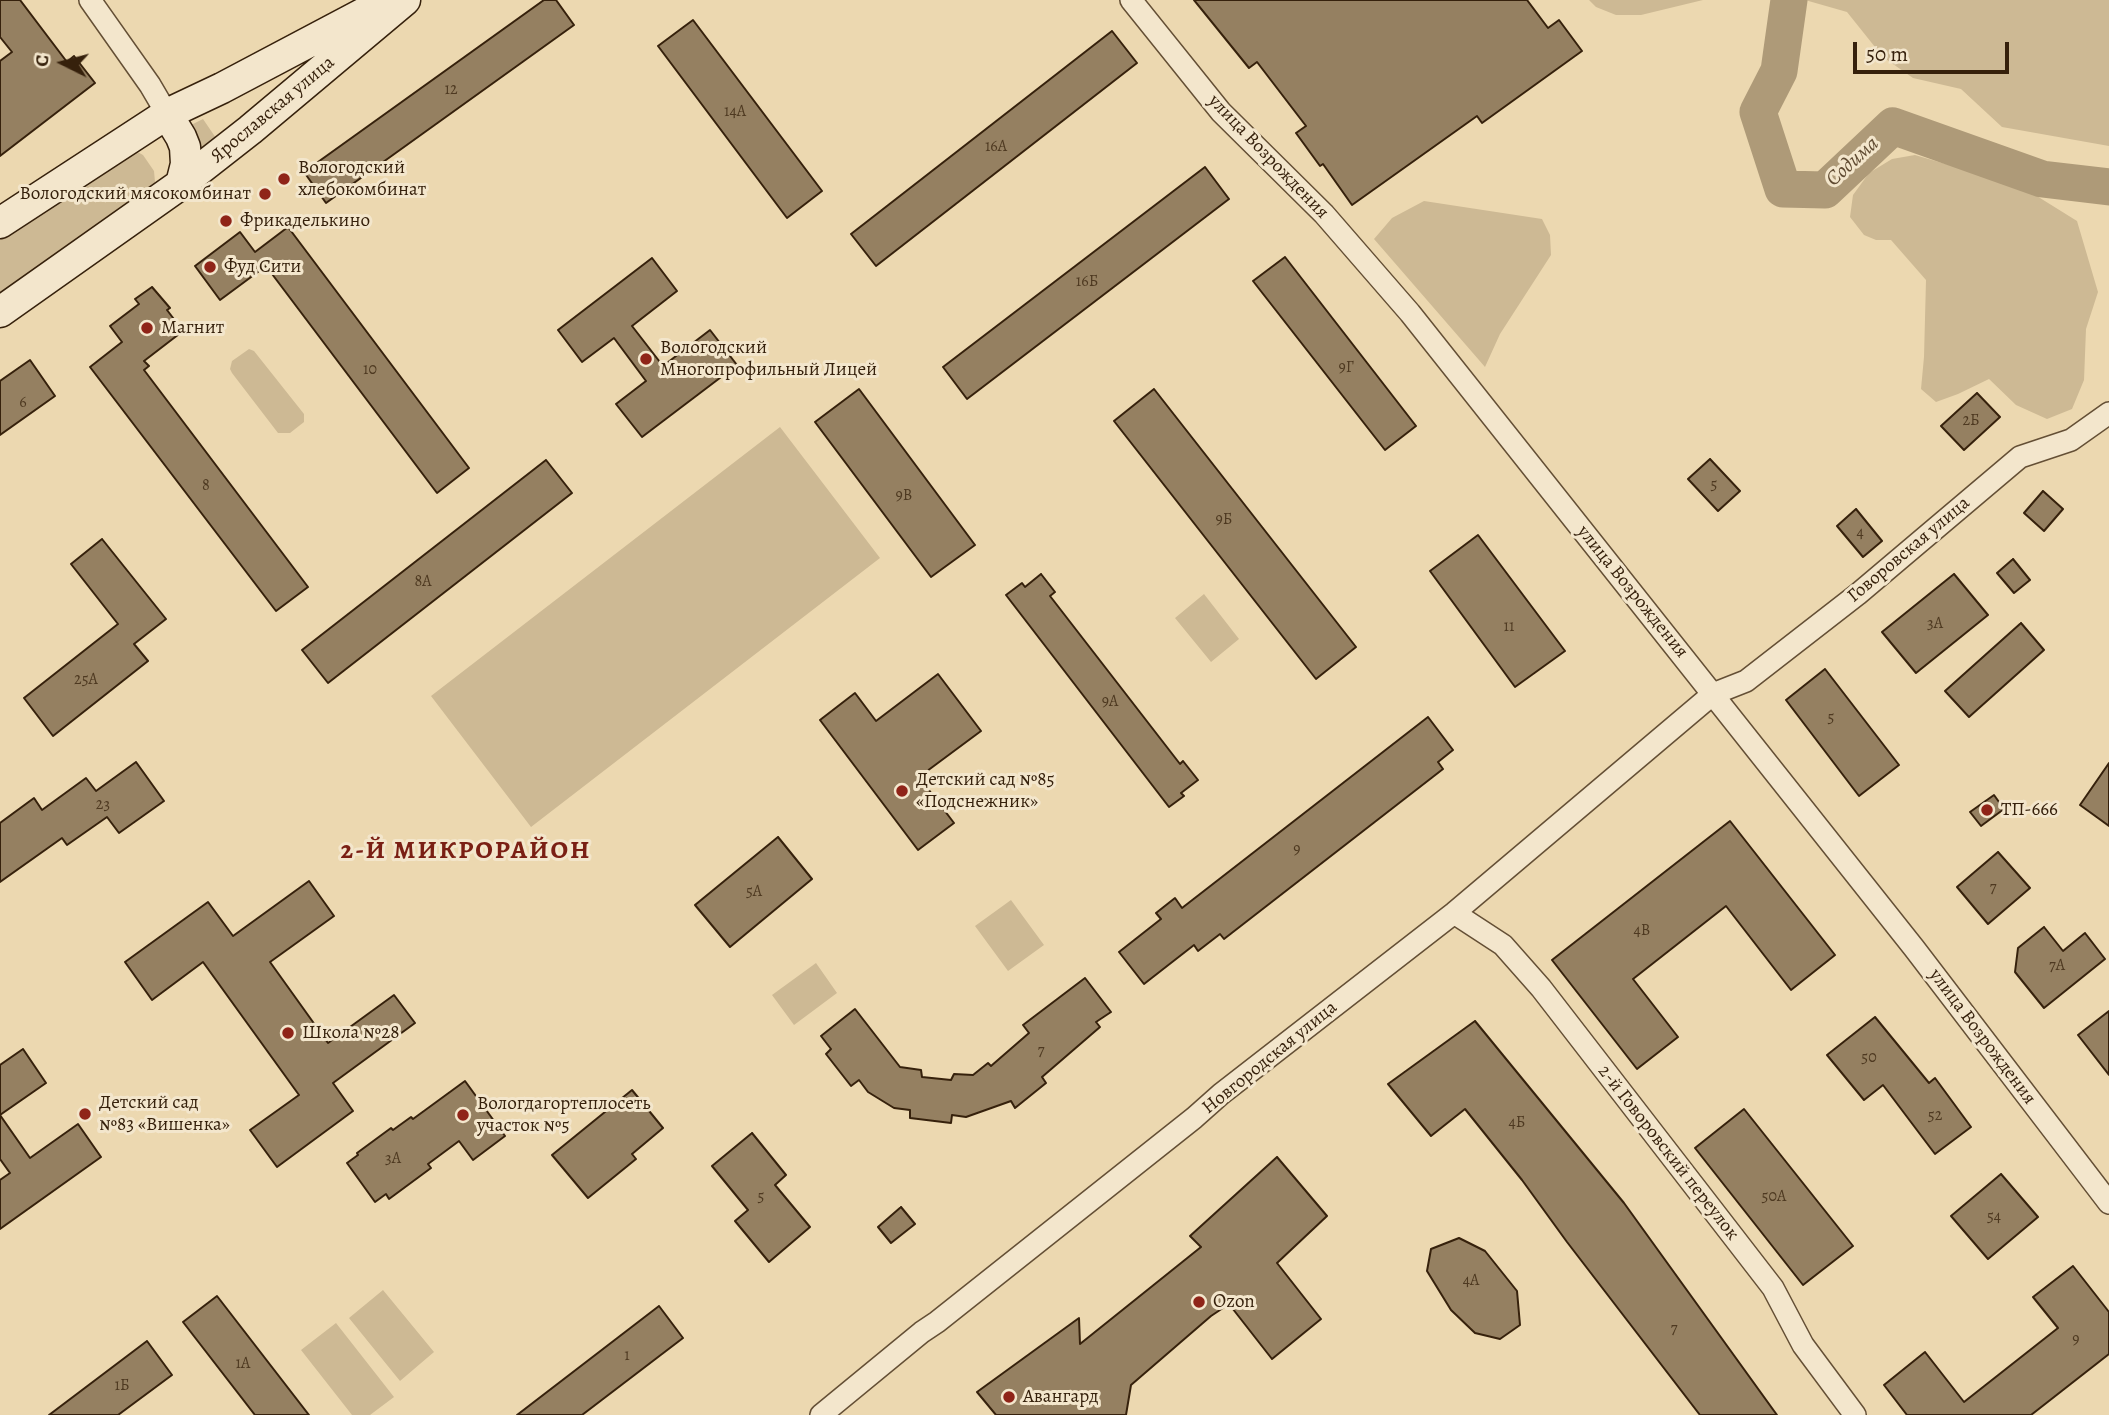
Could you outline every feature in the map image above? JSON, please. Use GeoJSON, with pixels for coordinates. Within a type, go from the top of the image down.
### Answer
{"type":"FeatureCollection","features":[{"type":"Feature","properties":{"kind":"street"},"geometry":{"type":"LineString","coordinates":[[90,0],[150,85],[181,137],[186,164],[181,184]]}},
{"type":"Feature","properties":{"kind":"street","name":"Ярославская улица"},"geometry":{"type":"LineString","coordinates":[[2,217],[167,114],[389,0]]}},
{"type":"Feature","properties":{"kind":"street","name":"Ярославская улица"},"geometry":{"type":"LineString","coordinates":[[0,312],[181,184],[405,0]]}},
{"type":"Feature","properties":{"kind":"street","name":"улица Возрождения"},"geometry":{"type":"LineString","coordinates":[[1131,0],[1221,111],[1324,214],[1409,313],[1913,948],[2109,1203]]}},
{"type":"Feature","properties":{"kind":"street","name":"Говоровская улица"},"geometry":{"type":"LineString","coordinates":[[1713,694],[1746,681],[1858,594],[2020,457],[2071,440],[2109,413]]}},
{"type":"Feature","properties":{"kind":"street","name":"Новгородская улица"},"geometry":{"type":"LineString","coordinates":[[821,1415],[922,1332],[1195,1118],[1221,1094],[1454,913],[1713,694]]}},
{"type":"Feature","properties":{"kind":"street","name":"2-й Говоровский переулок"},"geometry":{"type":"LineString","coordinates":[[1454,913],[1503,945],[1541,988],[1773,1288],[1802,1345],[1855,1415]]}},
{"type":"Feature","properties":{"kind":"shaded area"},"geometry":{"type":"Polygon","coordinates":[[[1589,0],[1703,0],[1641,15],[1616,15],[1596,7],[1589,0]]]}},
{"type":"Feature","properties":{"kind":"shaded area"},"geometry":{"type":"Polygon","coordinates":[[[1805,0],[2109,0],[2109,146],[2002,127],[1961,89],[1913,78],[1883,57],[1847,12],[1805,0]]]}},
{"type":"Feature","properties":{"kind":"shaded area"},"geometry":{"type":"Polygon","coordinates":[[[203,119],[218,141],[198,157],[183,129],[203,119]]]}},
{"type":"Feature","properties":{"kind":"shaded area"},"geometry":{"type":"Polygon","coordinates":[[[134,150],[143,155],[154,171],[152,191],[0,303],[0,234],[134,150]]]}},
{"type":"Feature","properties":{"kind":"shaded area"},"geometry":{"type":"Polygon","coordinates":[[[1915,155],[2032,193],[2077,221],[2098,292],[2086,329],[2084,380],[2072,409],[2047,419],[2016,405],[1989,379],[1936,402],[1921,389],[1926,280],[1891,240],[1876,240],[1864,235],[1850,217],[1853,195],[1869,173],[1892,159],[1915,155]]]}},
{"type":"Feature","properties":{"kind":"shaded area"},"geometry":{"type":"Polygon","coordinates":[[[1424,201],[1542,219],[1550,235],[1551,255],[1500,334],[1485,367],[1374,239],[1392,218],[1424,201]]]}},
{"type":"Feature","properties":{"kind":"shaded area"},"geometry":{"type":"Polygon","coordinates":[[[249,349],[254,351],[304,414],[304,422],[290,433],[278,433],[230,369],[232,361],[249,349]]]}},
{"type":"Feature","properties":{"kind":"shaded area"},"geometry":{"type":"Polygon","coordinates":[[[780,427],[880,558],[531,827],[431,696],[780,427]]]}},
{"type":"Feature","properties":{"kind":"shaded area"},"geometry":{"type":"Polygon","coordinates":[[[1204,594],[1239,639],[1211,662],[1175,618],[1204,594]]]}},
{"type":"Feature","properties":{"kind":"shaded area"},"geometry":{"type":"Polygon","coordinates":[[[1011,900],[1044,945],[1008,971],[975,926],[1011,900]]]}},
{"type":"Feature","properties":{"kind":"shaded area"},"geometry":{"type":"Polygon","coordinates":[[[816,963],[837,993],[794,1025],[772,995],[816,963]]]}},
{"type":"Feature","properties":{"kind":"shaded area"},"geometry":{"type":"Polygon","coordinates":[[[383,1290],[434,1352],[400,1381],[349,1318],[383,1290]]]}},
{"type":"Feature","properties":{"kind":"shaded area"},"geometry":{"type":"Polygon","coordinates":[[[336,1323],[394,1397],[370,1415],[352,1415],[301,1350],[336,1323]]]}},
{"type":"Feature","properties":{"kind":"building"},"geometry":{"type":"Polygon","coordinates":[[[0,0],[20,0],[67,62],[74,56],[95,83],[0,156],[0,61],[12,52],[0,37],[0,0]]]}},
{"type":"Feature","properties":{"kind":"building"},"geometry":{"type":"Polygon","coordinates":[[[544,0],[556,0],[574,25],[326,203],[304,172],[544,0]]]}},
{"type":"Feature","properties":{"kind":"building"},"geometry":{"type":"Polygon","coordinates":[[[1194,0],[1527,0],[1548,28],[1559,20],[1582,51],[1482,123],[1477,116],[1352,205],[1323,164],[1320,166],[1296,133],[1306,126],[1257,62],[1249,68],[1194,0]]]}},
{"type":"Feature","properties":{"kind":"building"},"geometry":{"type":"Polygon","coordinates":[[[693,20],[822,191],[787,218],[658,46],[693,20]]]}},
{"type":"Feature","properties":{"kind":"building"},"geometry":{"type":"Polygon","coordinates":[[[1112,31],[1137,63],[876,266],[851,234],[1112,31]]]}},
{"type":"Feature","properties":{"kind":"building"},"geometry":{"type":"Polygon","coordinates":[[[1205,167],[1229,199],[967,399],[943,367],[1205,167]]]}},
{"type":"Feature","properties":{"kind":"building"},"geometry":{"type":"Polygon","coordinates":[[[288,227],[469,468],[437,493],[266,266],[220,300],[195,266],[240,232],[255,252],[288,227]]]}},
{"type":"Feature","properties":{"kind":"building"},"geometry":{"type":"Polygon","coordinates":[[[1285,257],[1416,426],[1385,450],[1253,281],[1285,257]]]}},
{"type":"Feature","properties":{"kind":"building"},"geometry":{"type":"Polygon","coordinates":[[[652,258],[677,291],[632,326],[663,366],[710,330],[737,365],[642,437],[616,404],[646,381],[614,338],[582,362],[558,330],[652,258]]]}},
{"type":"Feature","properties":{"kind":"building"},"geometry":{"type":"Polygon","coordinates":[[[152,287],[170,308],[167,310],[183,331],[144,361],[149,366],[144,370],[308,587],[276,611],[90,367],[122,342],[110,326],[139,304],[135,299],[152,287]]]}},
{"type":"Feature","properties":{"kind":"building"},"geometry":{"type":"Polygon","coordinates":[[[30,360],[55,396],[0,435],[0,381],[30,360]]]}},
{"type":"Feature","properties":{"kind":"building"},"geometry":{"type":"Polygon","coordinates":[[[859,389],[975,545],[931,577],[815,422],[859,389]]]}},
{"type":"Feature","properties":{"kind":"building"},"geometry":{"type":"Polygon","coordinates":[[[1154,389],[1356,647],[1316,679],[1114,421],[1154,389]]]}},
{"type":"Feature","properties":{"kind":"building"},"geometry":{"type":"Polygon","coordinates":[[[1977,393],[2000,417],[1964,450],[1941,426],[1977,393]]]}},
{"type":"Feature","properties":{"kind":"building"},"geometry":{"type":"Polygon","coordinates":[[[1710,459],[1740,491],[1718,511],[1688,479],[1710,459]]]}},
{"type":"Feature","properties":{"kind":"building"},"geometry":{"type":"Polygon","coordinates":[[[546,460],[572,493],[328,683],[302,650],[546,460]]]}},
{"type":"Feature","properties":{"kind":"building"},"geometry":{"type":"Polygon","coordinates":[[[2043,491],[2063,509],[2044,531],[2024,513],[2043,491]]]}},
{"type":"Feature","properties":{"kind":"building"},"geometry":{"type":"Polygon","coordinates":[[[1856,509],[1882,541],[1863,557],[1837,526],[1856,509]]]}},
{"type":"Feature","properties":{"kind":"building"},"geometry":{"type":"Polygon","coordinates":[[[1478,535],[1565,651],[1515,687],[1430,571],[1478,535]]]}},
{"type":"Feature","properties":{"kind":"building"},"geometry":{"type":"Polygon","coordinates":[[[102,539],[166,619],[134,644],[148,661],[53,736],[24,698],[118,624],[71,564],[102,539]]]}},
{"type":"Feature","properties":{"kind":"building"},"geometry":{"type":"Polygon","coordinates":[[[2013,559],[2030,580],[2014,593],[1997,573],[2013,559]]]}},
{"type":"Feature","properties":{"kind":"building"},"geometry":{"type":"Polygon","coordinates":[[[1041,574],[1055,592],[1050,596],[1180,764],[1183,761],[1198,780],[1181,793],[1184,796],[1169,807],[1006,595],[1022,583],[1025,587],[1041,574]]]}},
{"type":"Feature","properties":{"kind":"building"},"geometry":{"type":"Polygon","coordinates":[[[1954,574],[1988,615],[1916,673],[1882,632],[1954,574]]]}},
{"type":"Feature","properties":{"kind":"building"},"geometry":{"type":"Polygon","coordinates":[[[2021,623],[2044,650],[1969,717],[1945,691],[2021,623]]]}},
{"type":"Feature","properties":{"kind":"building"},"geometry":{"type":"Polygon","coordinates":[[[1825,669],[1899,765],[1859,796],[1786,700],[1825,669]]]}},
{"type":"Feature","properties":{"kind":"building","name":"Детский сад №85 «Подснежник»"},"geometry":{"type":"Polygon","coordinates":[[[938,674],[981,731],[919,777],[954,823],[918,850],[820,720],[855,693],[876,721],[938,674]]]}},
{"type":"Feature","properties":{"kind":"building"},"geometry":{"type":"Polygon","coordinates":[[[1428,717],[1453,750],[1438,762],[1443,769],[1224,939],[1220,934],[1198,951],[1194,945],[1144,984],[1119,952],[1161,919],[1156,913],[1175,898],[1182,908],[1428,717]]]}},
{"type":"Feature","properties":{"kind":"building"},"geometry":{"type":"Polygon","coordinates":[[[136,762],[164,801],[119,833],[107,817],[67,845],[62,838],[0,882],[0,823],[34,798],[42,810],[86,778],[96,791],[136,762]]]}},
{"type":"Feature","properties":{"kind":"building"},"geometry":{"type":"Polygon","coordinates":[[[2109,763],[2109,826],[2080,805],[2109,763]]]}},
{"type":"Feature","properties":{"kind":"building","name":"ТП-666"},"geometry":{"type":"Polygon","coordinates":[[[1994,795],[2004,809],[1981,826],[1970,812],[1994,795]]]}},
{"type":"Feature","properties":{"kind":"building"},"geometry":{"type":"Polygon","coordinates":[[[1730,821],[1835,955],[1791,990],[1726,906],[1633,979],[1678,1037],[1637,1069],[1552,960],[1730,821]]]}},
{"type":"Feature","properties":{"kind":"building"},"geometry":{"type":"Polygon","coordinates":[[[778,837],[812,879],[730,947],[695,905],[778,837]]]}},
{"type":"Feature","properties":{"kind":"building"},"geometry":{"type":"Polygon","coordinates":[[[1998,852],[2030,888],[1988,924],[1957,887],[1998,852]]]}},
{"type":"Feature","properties":{"kind":"building","name":"Школа №28"},"geometry":{"type":"Polygon","coordinates":[[[309,881],[334,916],[270,962],[328,1043],[394,995],[415,1023],[333,1083],[353,1111],[277,1167],[250,1130],[299,1095],[203,962],[152,1000],[125,962],[208,902],[233,936],[309,881]]]}},
{"type":"Feature","properties":{"kind":"building"},"geometry":{"type":"Polygon","coordinates":[[[2044,927],[2063,951],[2085,933],[2105,959],[2044,1008],[2015,972],[2018,948],[2044,927]]]}},
{"type":"Feature","properties":{"kind":"building"},"geometry":{"type":"Polygon","coordinates":[[[1085,978],[1111,1012],[1096,1022],[1100,1027],[1042,1077],[1046,1083],[1015,1108],[1011,1101],[966,1117],[952,1115],[951,1123],[910,1118],[910,1110],[894,1108],[868,1092],[859,1080],[851,1086],[826,1054],[831,1049],[821,1036],[855,1009],[900,1067],[921,1070],[922,1077],[951,1080],[954,1074],[973,1075],[988,1063],[991,1066],[1029,1033],[1023,1025],[1085,978]]]}},
{"type":"Feature","properties":{"kind":"building"},"geometry":{"type":"Polygon","coordinates":[[[2109,1011],[2109,1075],[2078,1035],[2109,1011]]]}},
{"type":"Feature","properties":{"kind":"building"},"geometry":{"type":"Polygon","coordinates":[[[1875,1017],[1929,1083],[1935,1078],[1971,1127],[1935,1154],[1883,1085],[1864,1100],[1827,1055],[1875,1017]]]}},
{"type":"Feature","properties":{"kind":"building"},"geometry":{"type":"Polygon","coordinates":[[[1475,1021],[1624,1203],[1777,1415],[1700,1415],[1465,1109],[1431,1136],[1388,1084],[1475,1021]]]}},
{"type":"Feature","properties":{"kind":"building"},"geometry":{"type":"Polygon","coordinates":[[[23,1049],[46,1083],[0,1115],[0,1065],[23,1049]]]}},
{"type":"Feature","properties":{"kind":"building"},"geometry":{"type":"Polygon","coordinates":[[[465,1081],[505,1136],[473,1160],[459,1141],[428,1164],[431,1168],[389,1199],[386,1194],[375,1202],[347,1163],[391,1128],[393,1130],[411,1117],[413,1119],[465,1081]]]}},
{"type":"Feature","properties":{"kind":"building"},"geometry":{"type":"Polygon","coordinates":[[[632,1090],[663,1128],[632,1154],[636,1159],[588,1198],[552,1155],[632,1090]]]}},
{"type":"Feature","properties":{"kind":"building"},"geometry":{"type":"Polygon","coordinates":[[[1744,1109],[1853,1246],[1803,1285],[1695,1148],[1744,1109]]]}},
{"type":"Feature","properties":{"kind":"building"},"geometry":{"type":"Polygon","coordinates":[[[0,1115],[30,1158],[78,1124],[101,1157],[0,1229],[0,1180],[10,1173],[0,1159],[0,1115]]]}},
{"type":"Feature","properties":{"kind":"building"},"geometry":{"type":"Polygon","coordinates":[[[752,1133],[786,1175],[775,1185],[810,1227],[769,1262],[735,1221],[748,1210],[712,1166],[752,1133]]]}},
{"type":"Feature","properties":{"kind":"building"},"geometry":{"type":"Polygon","coordinates":[[[1277,1157],[1327,1216],[1277,1263],[1321,1319],[1272,1359],[1229,1304],[1211,1316],[1131,1385],[1126,1415],[996,1415],[977,1392],[1079,1318],[1080,1344],[1201,1247],[1190,1236],[1277,1157]]]}},
{"type":"Feature","properties":{"kind":"building"},"geometry":{"type":"Polygon","coordinates":[[[2001,1174],[2038,1217],[1988,1259],[1951,1216],[2001,1174]]]}},
{"type":"Feature","properties":{"kind":"building"},"geometry":{"type":"Polygon","coordinates":[[[901,1207],[915,1224],[891,1243],[878,1227],[901,1207]]]}},
{"type":"Feature","properties":{"kind":"building"},"geometry":{"type":"Polygon","coordinates":[[[1459,1238],[1485,1251],[1517,1291],[1520,1325],[1500,1339],[1475,1333],[1451,1310],[1427,1271],[1431,1249],[1459,1238]]]}},
{"type":"Feature","properties":{"kind":"building"},"geometry":{"type":"Polygon","coordinates":[[[2073,1266],[2109,1312],[2109,1354],[2031,1415],[1907,1415],[1884,1385],[1925,1352],[1964,1402],[2058,1328],[2033,1297],[2073,1266]]]}},
{"type":"Feature","properties":{"kind":"building"},"geometry":{"type":"Polygon","coordinates":[[[217,1296],[309,1415],[255,1415],[183,1322],[217,1296]]]}},
{"type":"Feature","properties":{"kind":"building"},"geometry":{"type":"Polygon","coordinates":[[[659,1306],[683,1338],[582,1415],[517,1415],[659,1306]]]}},
{"type":"Feature","properties":{"kind":"building"},"geometry":{"type":"Polygon","coordinates":[[[147,1341],[172,1375],[118,1415],[49,1415],[147,1341]]]}},
{"type":"Feature","properties":{"kind":"waterway","name":"Содима"},"geometry":{"type":"LineString","coordinates":[[1789,0],[1779,71],[1758,112],[1783,189],[1825,190],[1893,126],[2042,179],[2109,187]]}},
{"type":"Feature","properties":{"kind":"place","name":"Вологодский хлебокомбинат"},"geometry":{"type":"Point","coordinates":[284,179]}},
{"type":"Feature","properties":{"kind":"place","name":"Вологодский мясокомбинат"},"geometry":{"type":"Point","coordinates":[265,194]}},
{"type":"Feature","properties":{"kind":"place","name":"Фрикаделькино"},"geometry":{"type":"Point","coordinates":[226,221]}},
{"type":"Feature","properties":{"kind":"place","name":"Фуд Сити"},"geometry":{"type":"Point","coordinates":[210,267]}},
{"type":"Feature","properties":{"kind":"place","name":"Магнит"},"geometry":{"type":"Point","coordinates":[147,328]}},
{"type":"Feature","properties":{"kind":"place","name":"Вологодский Многопрофильный Лицей"},"geometry":{"type":"Point","coordinates":[646,359]}},
{"type":"Feature","properties":{"kind":"place","name":"Детский сад №85 «Подснежник»"},"geometry":{"type":"Point","coordinates":[902,791]}},
{"type":"Feature","properties":{"kind":"place","name":"ТП-666"},"geometry":{"type":"Point","coordinates":[1987,810]}},
{"type":"Feature","properties":{"kind":"place","name":"Школа №28"},"geometry":{"type":"Point","coordinates":[288,1033]}},
{"type":"Feature","properties":{"kind":"place","name":"Детский сад №83 «Вишенка»"},"geometry":{"type":"Point","coordinates":[85,1114]}},
{"type":"Feature","properties":{"kind":"place","name":"Вологдагортеплосеть участок №5"},"geometry":{"type":"Point","coordinates":[463,1115]}},
{"type":"Feature","properties":{"kind":"place","name":"Ozon"},"geometry":{"type":"Point","coordinates":[1199,1302]}},
{"type":"Feature","properties":{"kind":"place","name":"Авангард"},"geometry":{"type":"Point","coordinates":[1009,1397]}},
{"type":"Feature","properties":{"kind":"district","name":"2-Й МИКРОРАЙОН"},"geometry":{"type":"Point","coordinates":[466,852]}}]}
